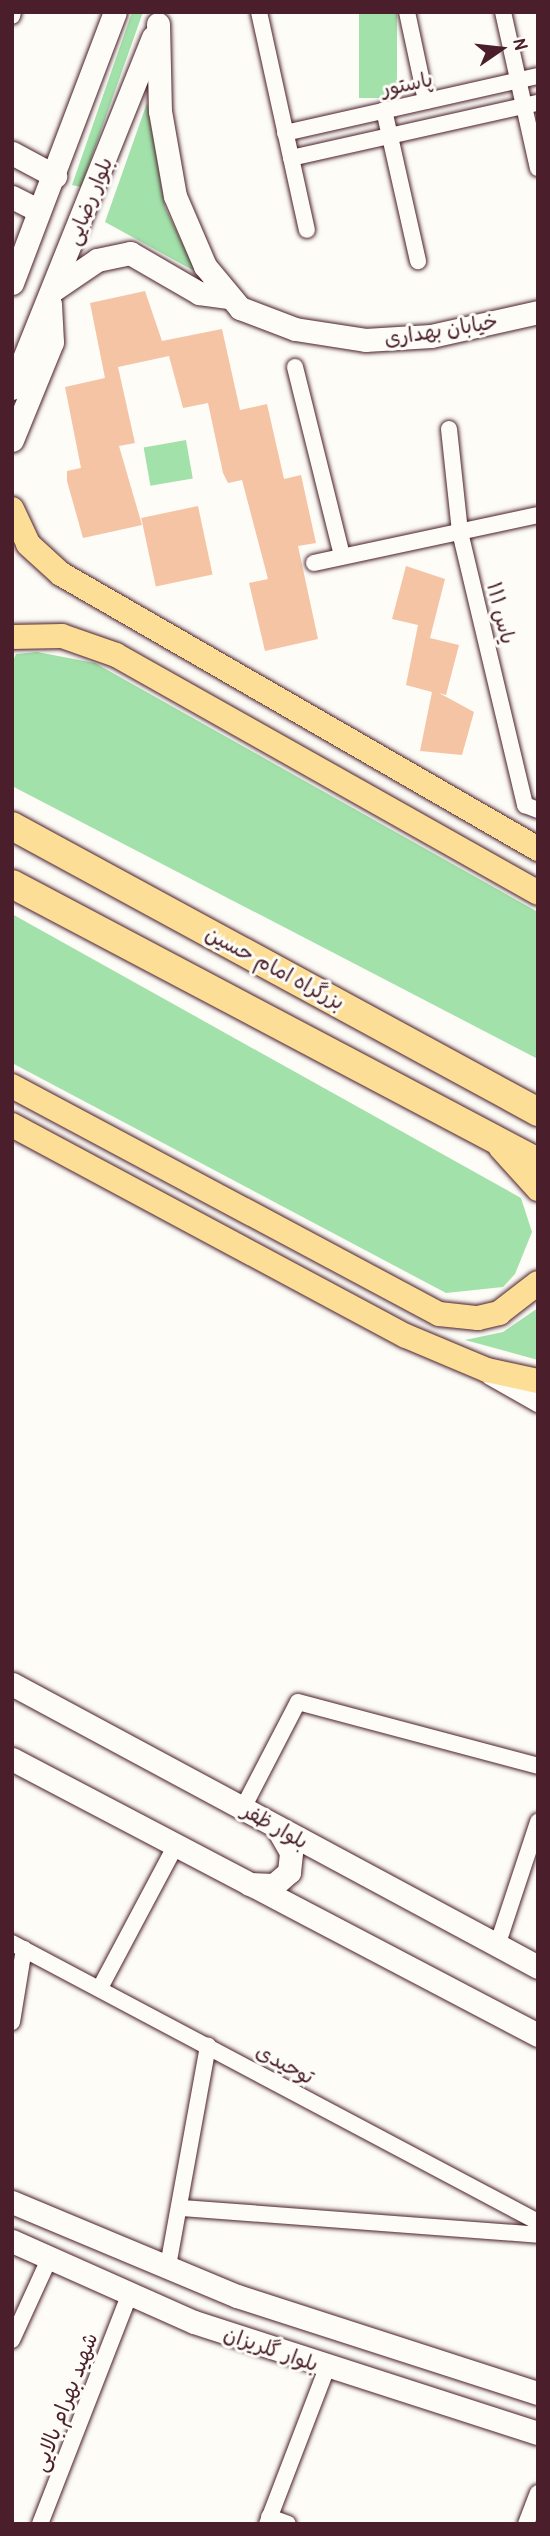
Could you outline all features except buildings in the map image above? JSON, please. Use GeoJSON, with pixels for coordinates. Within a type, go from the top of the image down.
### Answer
{"type":"FeatureCollection","features":[{"type":"Feature","properties":{"kind":"highway","name":"بزرگراه امام حسین"},"geometry":{"type":"LineString","coordinates":[[12,826],[538,1112]]}},
{"type":"Feature","properties":{"kind":"highway"},"geometry":{"type":"LineString","coordinates":[[12,884],[538,1162]]}},
{"type":"Feature","properties":{"kind":"main road"},"geometry":{"type":"LineString","coordinates":[[12,509],[28,544],[61,574],[538,849]]}},
{"type":"Feature","properties":{"kind":"main road"},"geometry":{"type":"LineString","coordinates":[[21,636],[74,638],[116,655],[538,893]]}},
{"type":"Feature","properties":{"kind":"main road"},"geometry":{"type":"LineString","coordinates":[[12,1086],[439,1314],[478,1318],[499,1312],[538,1283]]}},
{"type":"Feature","properties":{"kind":"main road"},"geometry":{"type":"LineString","coordinates":[[504,1092],[538,1098]]}},
{"type":"Feature","properties":{"kind":"main road"},"geometry":{"type":"LineString","coordinates":[[12,1125],[406,1336],[474,1364],[538,1381]]}},
{"type":"Feature","properties":{"kind":"main road"},"geometry":{"type":"LineString","coordinates":[[487,1135],[538,1189]]}},
{"type":"Feature","properties":{"kind":"street","name":"بلوار رضایی"},"geometry":{"type":"LineString","coordinates":[[12,283],[18,254],[55,176],[115,12]]}},
{"type":"Feature","properties":{"kind":"street"},"geometry":{"type":"LineString","coordinates":[[259,12],[307,230]]}},
{"type":"Feature","properties":{"kind":"street"},"geometry":{"type":"LineString","coordinates":[[407,12],[426,101]]}},
{"type":"Feature","properties":{"kind":"street"},"geometry":{"type":"LineString","coordinates":[[503,12],[519,81],[530,105],[538,168]]}},
{"type":"Feature","properties":{"kind":"street","name":"بلوار رضایی"},"geometry":{"type":"LineString","coordinates":[[12,388],[161,18]]}},
{"type":"Feature","properties":{"kind":"street","name":"خیابان بهداری"},"geometry":{"type":"LineString","coordinates":[[161,18],[158,91],[170,178],[195,246],[227,298]]}},
{"type":"Feature","properties":{"kind":"street","name":"پاستور"},"geometry":{"type":"LineString","coordinates":[[285,133],[538,76]]}},
{"type":"Feature","properties":{"kind":"street"},"geometry":{"type":"LineString","coordinates":[[290,158],[530,105]]}},
{"type":"Feature","properties":{"kind":"street"},"geometry":{"type":"LineString","coordinates":[[383,110],[418,261]]}},
{"type":"Feature","properties":{"kind":"street"},"geometry":{"type":"LineString","coordinates":[[12,153],[55,176]]}},
{"type":"Feature","properties":{"kind":"street"},"geometry":{"type":"LineString","coordinates":[[12,197],[39,211]]}},
{"type":"Feature","properties":{"kind":"street","name":"خیابان بهداری"},"geometry":{"type":"LineString","coordinates":[[52,294],[97,260],[130,253],[199,293],[227,298],[261,319],[343,340],[432,335],[538,312]]}},
{"type":"Feature","properties":{"kind":"street"},"geometry":{"type":"LineString","coordinates":[[12,440],[52,342],[52,294]]}},
{"type":"Feature","properties":{"kind":"street"},"geometry":{"type":"LineString","coordinates":[[295,367],[342,556]]}},
{"type":"Feature","properties":{"kind":"street","name":"یاس ۱۱۱"},"geometry":{"type":"LineString","coordinates":[[449,429],[460,532],[532,808]]}},
{"type":"Feature","properties":{"kind":"street"},"geometry":{"type":"LineString","coordinates":[[314,563],[538,515]]}},
{"type":"Feature","properties":{"kind":"street"},"geometry":{"type":"LineString","coordinates":[[474,1364],[538,1400]]}},
{"type":"Feature","properties":{"kind":"street","name":"بلوار ظفر"},"geometry":{"type":"LineString","coordinates":[[12,1685],[538,1967]]}},
{"type":"Feature","properties":{"kind":"street"},"geometry":{"type":"LineString","coordinates":[[243,1808],[298,1702],[538,1766]]}},
{"type":"Feature","properties":{"kind":"street"},"geometry":{"type":"LineString","coordinates":[[12,1759],[175,1847],[538,2035]]}},
{"type":"Feature","properties":{"kind":"street"},"geometry":{"type":"LineString","coordinates":[[497,1945],[538,1822]]}},
{"type":"Feature","properties":{"kind":"street"},"geometry":{"type":"LineString","coordinates":[[246,1883],[274,1885],[289,1872],[290,1852],[277,1828]]}},
{"type":"Feature","properties":{"kind":"street"},"geometry":{"type":"LineString","coordinates":[[102,1986],[175,1847]]}},
{"type":"Feature","properties":{"kind":"street"},"geometry":{"type":"LineString","coordinates":[[12,2022],[18,1947]]}},
{"type":"Feature","properties":{"kind":"street","name":"توحیدی"},"geometry":{"type":"LineString","coordinates":[[18,1947],[102,1986],[208,2046],[538,2222]]}},
{"type":"Feature","properties":{"kind":"street"},"geometry":{"type":"LineString","coordinates":[[168,2266],[182,2208],[208,2046]]}},
{"type":"Feature","properties":{"kind":"street","name":"بلوار گلریزان"},"geometry":{"type":"LineString","coordinates":[[12,2202],[249,2301],[538,2393]]}},
{"type":"Feature","properties":{"kind":"street"},"geometry":{"type":"LineString","coordinates":[[182,2208],[538,2235]]}},
{"type":"Feature","properties":{"kind":"street","name":"بلوار گلریزان"},"geometry":{"type":"LineString","coordinates":[[12,2241],[129,2296],[327,2368],[538,2433]]}},
{"type":"Feature","properties":{"kind":"street"},"geometry":{"type":"LineString","coordinates":[[12,2340],[50,2257]]}},
{"type":"Feature","properties":{"kind":"street","name":"شهید بهرام بالایی"},"geometry":{"type":"LineString","coordinates":[[40,2524],[129,2296]]}},
{"type":"Feature","properties":{"kind":"street"},"geometry":{"type":"LineString","coordinates":[[288,2524],[268,2520],[327,2368]]}},
{"type":"Feature","properties":{"kind":"street"},"geometry":{"type":"LineString","coordinates":[[526,2524],[538,2493]]}},
{"type":"Feature","properties":{"kind":"green space"},"geometry":{"type":"Polygon","coordinates":[[[132,12],[143,12],[81,187],[72,185],[132,12]]]}},
{"type":"Feature","properties":{"kind":"green space"},"geometry":{"type":"Polygon","coordinates":[[[359,12],[397,12],[397,98],[359,98],[359,12]]]}},
{"type":"Feature","properties":{"kind":"green space"},"geometry":{"type":"Polygon","coordinates":[[[147,103],[165,207],[196,272],[105,222],[147,103]]]}},
{"type":"Feature","properties":{"kind":"green space"},"geometry":{"type":"Polygon","coordinates":[[[186,440],[193,478],[150,486],[144,447],[186,440]]]}},
{"type":"Feature","properties":{"kind":"green space"},"geometry":{"type":"Polygon","coordinates":[[[37,652],[95,663],[538,912],[538,1059],[12,786],[12,663],[16,654],[37,652]]]}},
{"type":"Feature","properties":{"kind":"green space"},"geometry":{"type":"Polygon","coordinates":[[[12,914],[521,1198],[532,1232],[515,1274],[503,1287],[446,1293],[12,1063],[12,914]]]}},
{"type":"Feature","properties":{"kind":"green space"},"geometry":{"type":"Polygon","coordinates":[[[538,1308],[538,1360],[465,1340],[503,1332],[538,1308]]]}}]}
